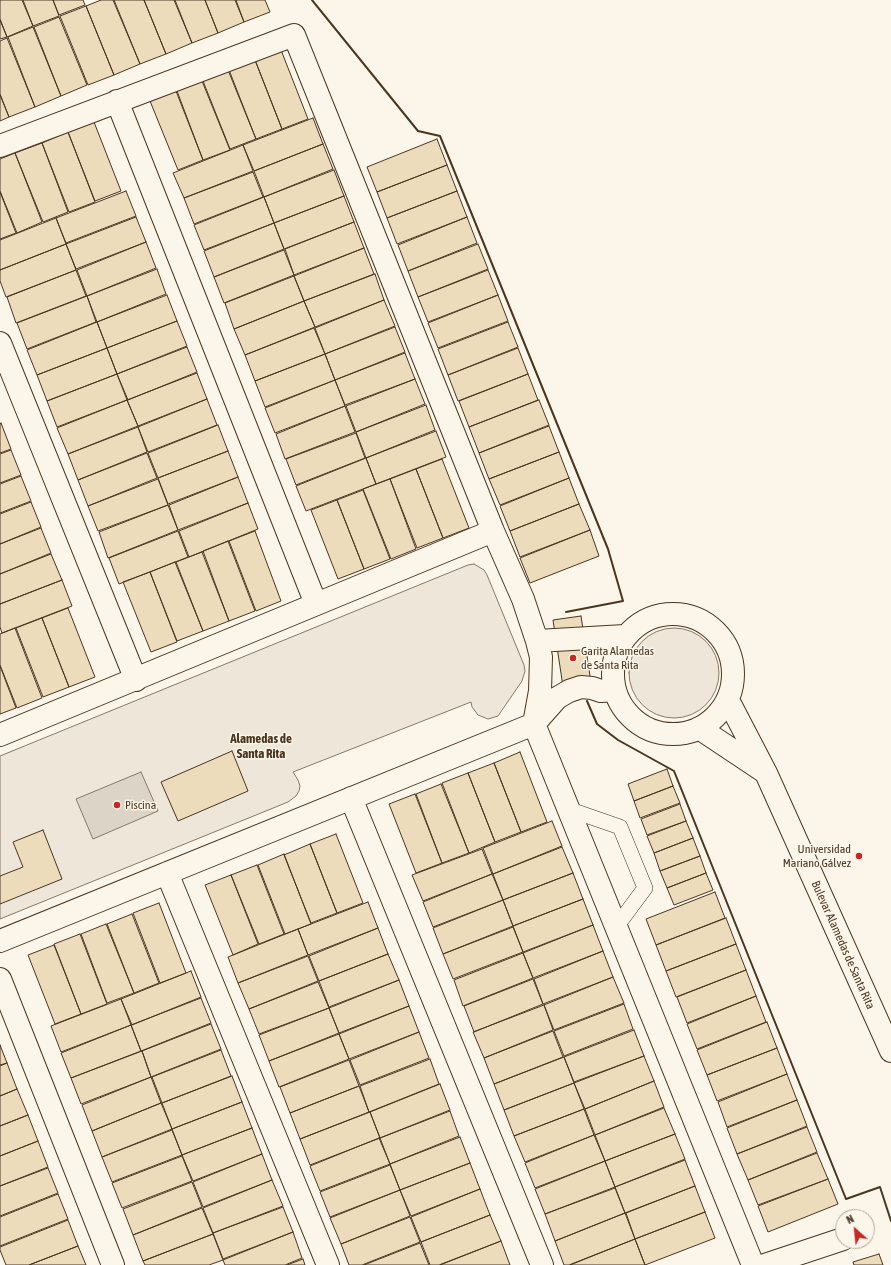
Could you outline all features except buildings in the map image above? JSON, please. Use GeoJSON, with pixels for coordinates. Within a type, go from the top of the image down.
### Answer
{"type":"FeatureCollection","features":[{"type":"Feature","properties":{"kind":"street"},"geometry":{"type":"LineString","coordinates":[[0,146],[294,35],[522,599],[537,640],[540,657],[540,691],[534,724],[753,1265]]}},
{"type":"Feature","properties":{"kind":"street"},"geometry":{"type":"LineString","coordinates":[[117,101],[316,604]]}},
{"type":"Feature","properties":{"kind":"street"},"geometry":{"type":"LineString","coordinates":[[0,344],[136,680]]}},
{"type":"Feature","properties":{"kind":"street"},"geometry":{"type":"LineString","coordinates":[[0,735],[494,531]]}},
{"type":"Feature","properties":{"kind":"street"},"geometry":{"type":"LineString","coordinates":[[678,613],[697,617],[713,628],[726,643],[733,661],[734,681],[728,700],[716,716],[699,728],[682,734],[665,734],[648,729],[633,720],[622,706],[615,690],[612,672],[616,653],[626,636],[640,623],[658,615],[678,613]]}},
{"type":"Feature","properties":{"kind":"street"},"geometry":{"type":"LineString","coordinates":[[537,640],[626,636]]}},
{"type":"Feature","properties":{"kind":"street"},"geometry":{"type":"LineString","coordinates":[[0,941],[534,724],[557,698],[569,691],[581,687],[602,691],[615,690]]}},
{"type":"Feature","properties":{"kind":"street","name":"Bulevar Alamedas de Santa Rita"},"geometry":{"type":"LineString","coordinates":[[728,700],[766,773],[891,1051]]}},
{"type":"Feature","properties":{"kind":"street"},"geometry":{"type":"LineString","coordinates":[[699,728],[766,773]]}},
{"type":"Feature","properties":{"kind":"street"},"geometry":{"type":"LineString","coordinates":[[351,798],[542,1265]]}},
{"type":"Feature","properties":{"kind":"street"},"geometry":{"type":"LineString","coordinates":[[167,873],[328,1265]]}},
{"type":"Feature","properties":{"kind":"street"},"geometry":{"type":"LineString","coordinates":[[0,979],[113,1265]]}},
{"type":"Feature","properties":{"kind":"street"},"geometry":{"type":"LineString","coordinates":[[765,1265],[835,1243]]}},
{"type":"Feature","properties":{"kind":"lane"},"geometry":{"type":"LineString","coordinates":[[568,809],[620,827],[645,888],[616,927]]}},
{"type":"Feature","properties":{"kind":"shaded area"},"geometry":{"type":"Polygon","coordinates":[[[474,564],[484,570],[487,575],[524,665],[525,671],[522,681],[498,716],[488,719],[478,715],[472,707],[471,702],[293,772],[300,786],[296,796],[288,802],[0,919],[0,756],[468,565],[474,564]]]}},
{"type":"Feature","properties":{"kind":"shaded area"},"geometry":{"type":"Polygon","coordinates":[[[674,628],[691,631],[706,641],[716,656],[719,673],[716,690],[706,705],[691,715],[674,718],[657,715],[642,705],[632,690],[629,673],[632,656],[642,641],[657,631],[674,628]]]}},
{"type":"Feature","properties":{"kind":"shaded area","name":"Piscina"},"geometry":{"type":"Polygon","coordinates":[[[141,772],[158,811],[93,839],[76,799],[141,772]]]}},
{"type":"Feature","properties":{"kind":"wall"},"geometry":{"type":"LineString","coordinates":[[312,0],[418,131],[440,136],[608,549],[623,601],[566,612]]}},
{"type":"Feature","properties":{"kind":"wall"},"geometry":{"type":"LineString","coordinates":[[587,701],[597,724],[618,740],[674,771],[846,1199],[880,1187],[891,1221]]}},
{"type":"Feature","properties":{"kind":"place","name":"Garita Alamedas de Santa Rita"},"geometry":{"type":"Point","coordinates":[573,658]}},
{"type":"Feature","properties":{"kind":"place","name":"Piscina"},"geometry":{"type":"Point","coordinates":[117,805]}},
{"type":"Feature","properties":{"kind":"place","name":"Universidad Mariano Gálvez"},"geometry":{"type":"Point","coordinates":[859,856]}},
{"type":"Feature","properties":{"kind":"district","name":"Alamedas de Santa Rita"},"geometry":{"type":"Point","coordinates":[261,746]}}]}
